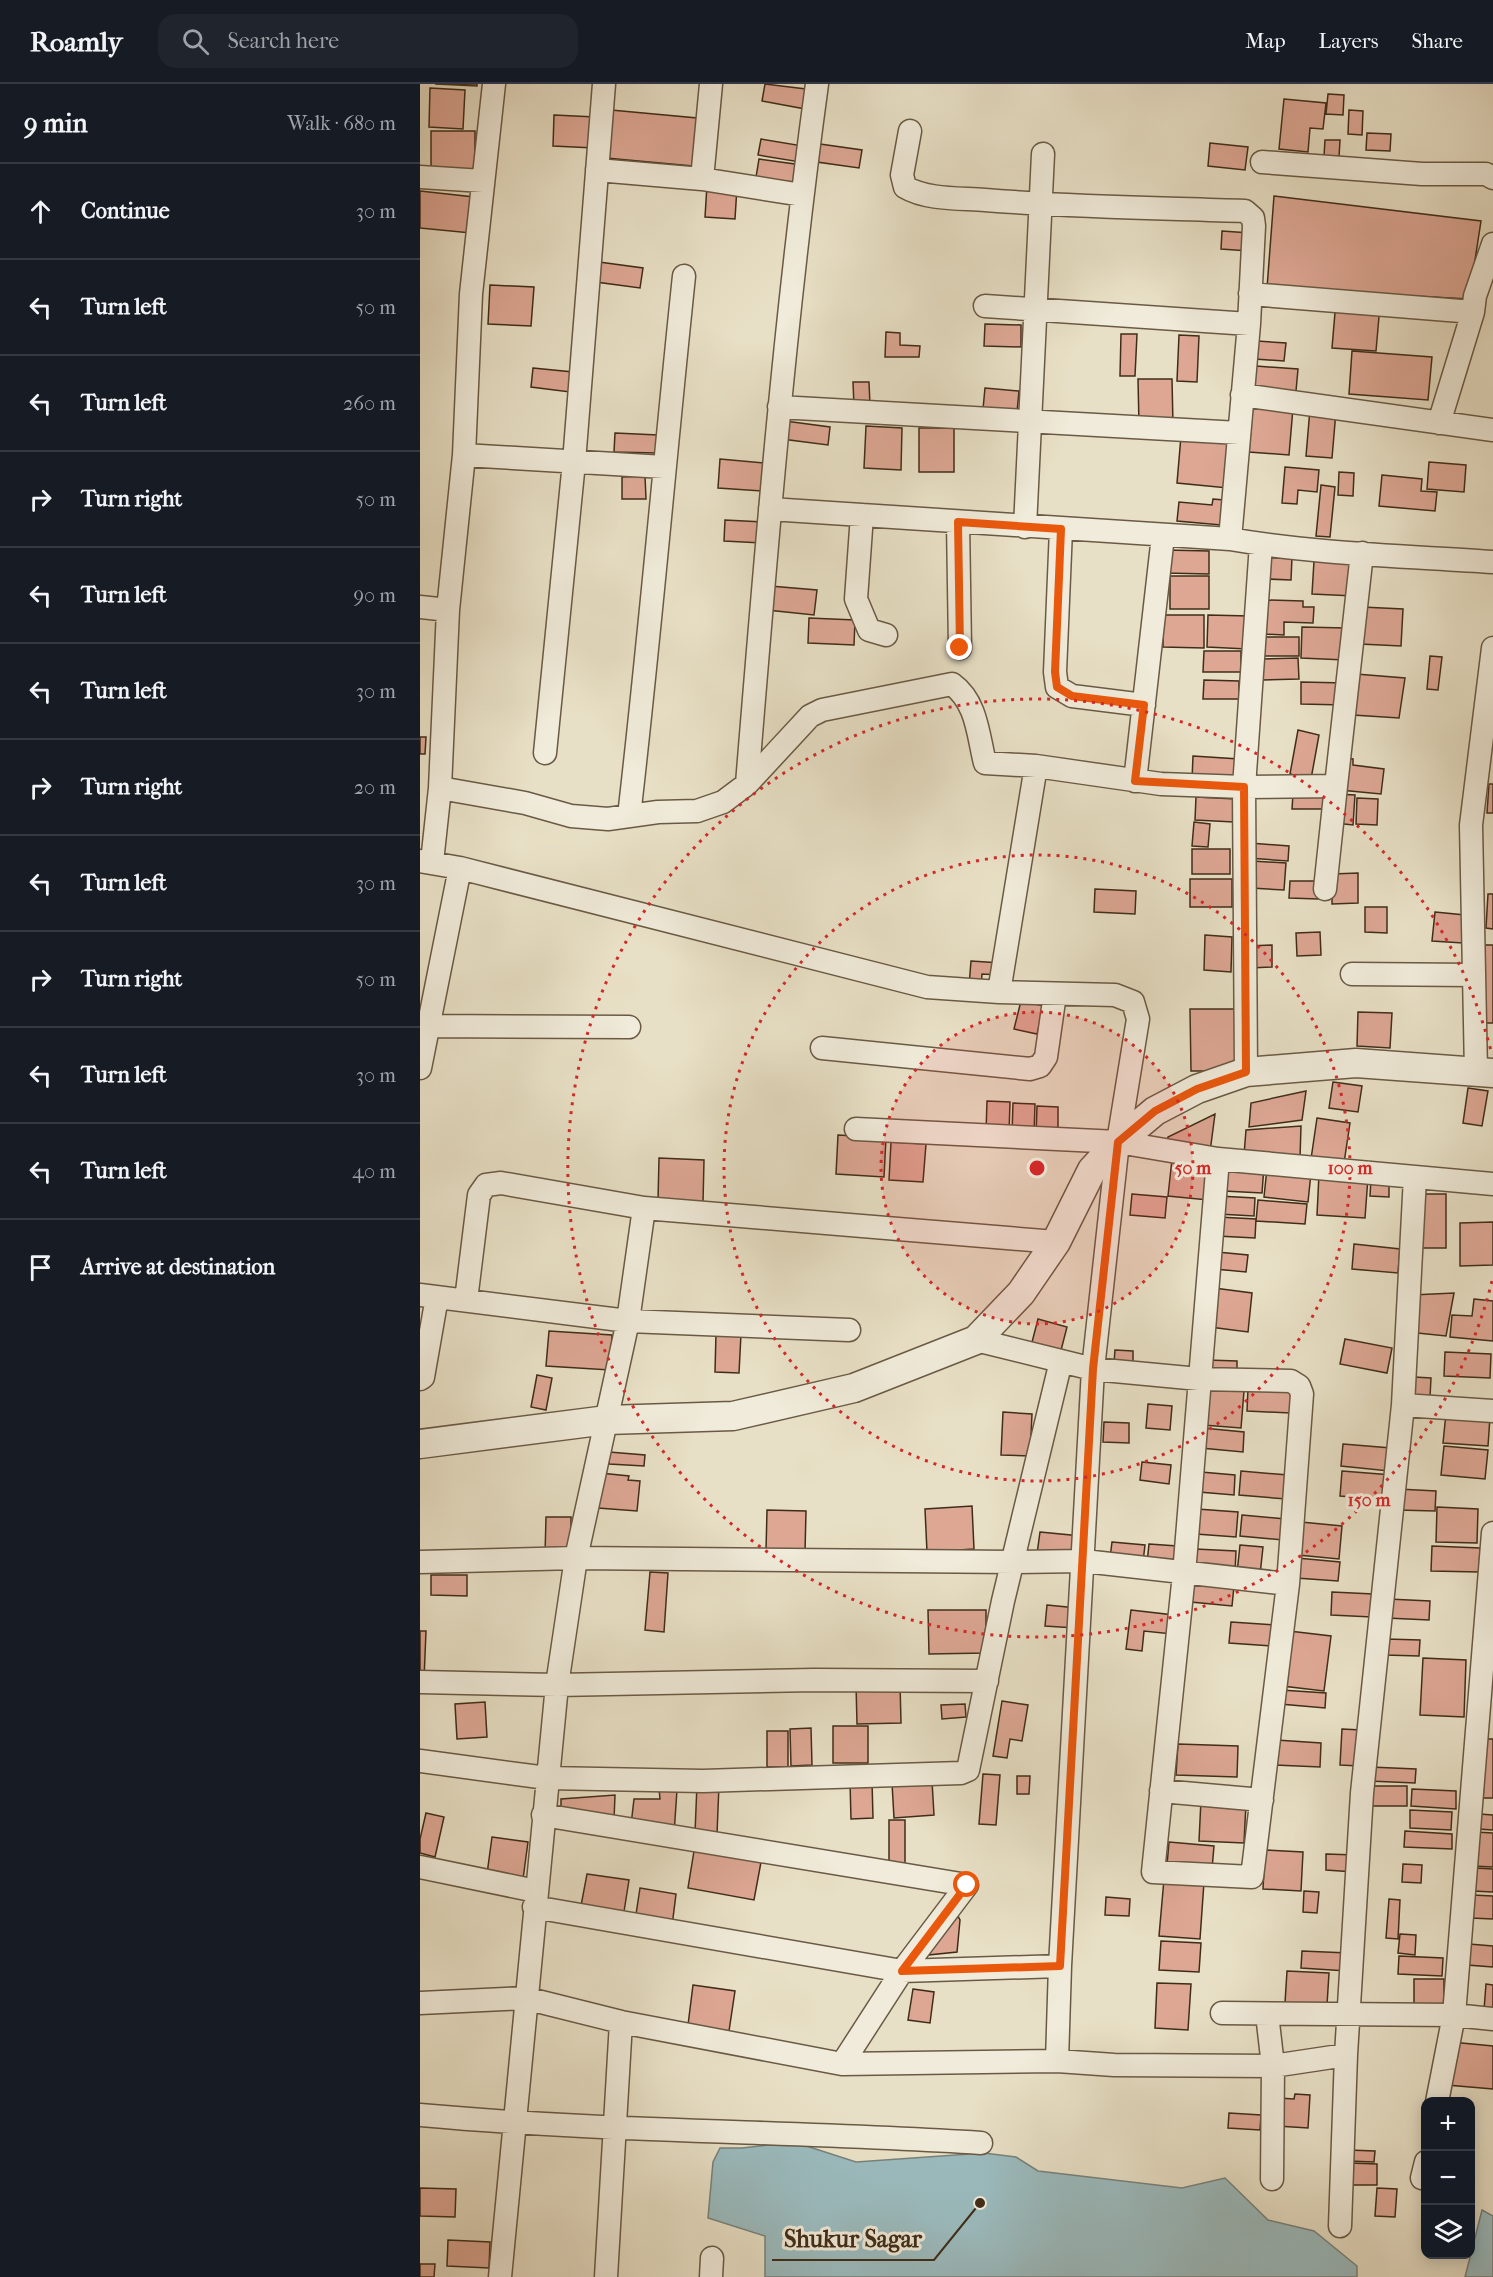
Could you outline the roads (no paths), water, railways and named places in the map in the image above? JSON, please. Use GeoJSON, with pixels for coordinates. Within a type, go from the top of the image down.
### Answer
{"type":"FeatureCollection","features":[{"type":"Feature","properties":{"kind":"street"},"geometry":{"type":"LineString","coordinates":[[494,84],[471,294],[464,456],[448,610],[440,788],[426,862],[460,868],[927,987],[999,992],[1115,995],[1133,1002],[1138,1019],[1118,1142],[1093,1369],[1060,1966],[1057,2061]]}},
{"type":"Feature","properties":{"kind":"street"},"geometry":{"type":"LineString","coordinates":[[545,753],[574,462],[604,84]]}},
{"type":"Feature","properties":{"kind":"street"},"geometry":{"type":"LineString","coordinates":[[702,179],[711,84]]}},
{"type":"Feature","properties":{"kind":"street"},"geometry":{"type":"LineString","coordinates":[[747,784],[778,407],[802,195],[818,84]]}},
{"type":"Feature","properties":{"kind":"street"},"geometry":{"type":"LineString","coordinates":[[910,131],[902,175],[905,187],[914,192],[935,196],[1041,205],[1245,211],[1253,218],[1249,324],[1230,539]]}},
{"type":"Feature","properties":{"kind":"street"},"geometry":{"type":"LineString","coordinates":[[1025,527],[1043,154]]}},
{"type":"Feature","properties":{"kind":"street"},"geometry":{"type":"LineString","coordinates":[[1262,162],[1422,174],[1486,174],[1493,178]]}},
{"type":"Feature","properties":{"kind":"street"},"geometry":{"type":"LineString","coordinates":[[597,170],[702,179],[802,195]]}},
{"type":"Feature","properties":{"kind":"street"},"geometry":{"type":"LineString","coordinates":[[420,177],[483,181]]}},
{"type":"Feature","properties":{"kind":"street"},"geometry":{"type":"LineString","coordinates":[[1439,423],[1473,312],[1475,296],[1493,244]]}},
{"type":"Feature","properties":{"kind":"street"},"geometry":{"type":"LineString","coordinates":[[629,816],[684,276]]}},
{"type":"Feature","properties":{"kind":"street"},"geometry":{"type":"LineString","coordinates":[[1250,294],[1473,312]]}},
{"type":"Feature","properties":{"kind":"street"},"geometry":{"type":"LineString","coordinates":[[985,306],[1249,324]]}},
{"type":"Feature","properties":{"kind":"street"},"geometry":{"type":"LineString","coordinates":[[1242,395],[1493,430]]}},
{"type":"Feature","properties":{"kind":"street"},"geometry":{"type":"LineString","coordinates":[[778,407],[1239,433]]}},
{"type":"Feature","properties":{"kind":"street"},"geometry":{"type":"LineString","coordinates":[[464,456],[664,467]]}},
{"type":"Feature","properties":{"kind":"street"},"geometry":{"type":"LineString","coordinates":[[770,509],[1230,539],[1362,553],[1493,562]]}},
{"type":"Feature","properties":{"kind":"street"},"geometry":{"type":"LineString","coordinates":[[862,515],[856,599],[869,630],[886,635]]}},
{"type":"Feature","properties":{"kind":"street"},"geometry":{"type":"LineString","coordinates":[[958,522],[960,648]]}},
{"type":"Feature","properties":{"kind":"street"},"geometry":{"type":"LineString","coordinates":[[1061,529],[1055,672],[1057,687],[1072,696],[1144,705]]}},
{"type":"Feature","properties":{"kind":"street"},"geometry":{"type":"LineString","coordinates":[[1135,781],[1163,536]]}},
{"type":"Feature","properties":{"kind":"street"},"geometry":{"type":"LineString","coordinates":[[1246,1072],[1244,787],[1261,544]]}},
{"type":"Feature","properties":{"kind":"street"},"geometry":{"type":"LineString","coordinates":[[1325,889],[1362,553]]}},
{"type":"Feature","properties":{"kind":"street"},"geometry":{"type":"LineString","coordinates":[[420,607],[448,610]]}},
{"type":"Feature","properties":{"kind":"street"},"geometry":{"type":"LineString","coordinates":[[420,1444],[607,1420],[733,1416],[854,1388],[976,1340],[1022,1293],[1056,1242],[1092,1170],[1118,1142],[1155,1111],[1197,1089],[1246,1072],[1356,1063],[1484,1073],[1474,975],[1471,825],[1493,648]]}},
{"type":"Feature","properties":{"kind":"street"},"geometry":{"type":"LineString","coordinates":[[440,788],[506,799],[571,816],[608,819],[658,812],[697,811],[723,802],[747,784],[810,716],[822,710],[952,684],[963,692],[972,708],[985,763],[1036,766],[1135,781],[1244,787],[1336,786]]}},
{"type":"Feature","properties":{"kind":"street"},"geometry":{"type":"LineString","coordinates":[[999,992],[1036,766]]}},
{"type":"Feature","properties":{"kind":"street"},"geometry":{"type":"LineString","coordinates":[[420,1068],[460,868]]}},
{"type":"Feature","properties":{"kind":"street"},"geometry":{"type":"LineString","coordinates":[[1352,974],[1474,975]]}},
{"type":"Feature","properties":{"kind":"street"},"geometry":{"type":"LineString","coordinates":[[822,1048],[1030,1069],[1040,1066],[1046,1057],[1055,994]]}},
{"type":"Feature","properties":{"kind":"street"},"geometry":{"type":"LineString","coordinates":[[428,1026],[629,1026]]}},
{"type":"Feature","properties":{"kind":"street"},"geometry":{"type":"LineString","coordinates":[[856,1129],[1118,1142],[1218,1159],[1493,1184]]}},
{"type":"Feature","properties":{"kind":"street"},"geometry":{"type":"LineString","coordinates":[[976,1340],[1093,1369],[1199,1379],[1291,1381],[1299,1386],[1302,1394],[1288,1584],[1252,1877],[1153,1872],[1184,1574],[1199,1379],[1218,1159]]}},
{"type":"Feature","properties":{"kind":"street"},"geometry":{"type":"LineString","coordinates":[[1340,2226],[1346,2055],[1362,1793],[1403,1405],[1415,1177]]}},
{"type":"Feature","properties":{"kind":"street"},"geometry":{"type":"LineString","coordinates":[[466,1300],[478,1195],[486,1185],[501,1182],[644,1208],[1056,1242]]}},
{"type":"Feature","properties":{"kind":"street"},"geometry":{"type":"LineString","coordinates":[[500,2277],[525,1998],[557,1685],[576,1558],[628,1320],[644,1208]]}},
{"type":"Feature","properties":{"kind":"street"},"geometry":{"type":"LineString","coordinates":[[420,1379],[423,1377],[429,1296],[628,1320],[849,1330]]}},
{"type":"Feature","properties":{"kind":"street"},"geometry":{"type":"LineString","coordinates":[[420,1761],[547,1778],[703,1781],[961,1773],[968,1770],[1013,1562],[1061,1361]]}},
{"type":"Feature","properties":{"kind":"street"},"geometry":{"type":"LineString","coordinates":[[1403,1405],[1493,1411]]}},
{"type":"Feature","properties":{"kind":"street"},"geometry":{"type":"LineString","coordinates":[[1438,2097],[1454,2015],[1493,1533]]}},
{"type":"Feature","properties":{"kind":"street"},"geometry":{"type":"LineString","coordinates":[[420,1562],[576,1558],[1084,1561],[1288,1584]]}},
{"type":"Feature","properties":{"kind":"street"},"geometry":{"type":"LineString","coordinates":[[420,1682],[557,1685],[814,1680],[987,1681]]}},
{"type":"Feature","properties":{"kind":"street"},"geometry":{"type":"LineString","coordinates":[[1161,1791],[1262,1800]]}},
{"type":"Feature","properties":{"kind":"street"},"geometry":{"type":"LineString","coordinates":[[543,1815],[967,1885],[902,1971],[842,2064]]}},
{"type":"Feature","properties":{"kind":"street"},"geometry":{"type":"LineString","coordinates":[[420,1867],[535,1899],[902,1971],[1060,1966]]}},
{"type":"Feature","properties":{"kind":"street"},"geometry":{"type":"LineString","coordinates":[[420,2003],[525,1998],[621,2022],[842,2064],[1057,2061],[1114,2065],[1273,2066],[1346,2055]]}},
{"type":"Feature","properties":{"kind":"street"},"geometry":{"type":"LineString","coordinates":[[1222,2013],[1454,2015],[1493,2019]]}},
{"type":"Feature","properties":{"kind":"street"},"geometry":{"type":"LineString","coordinates":[[1267,2014],[1273,2066],[1272,2179]]}},
{"type":"Feature","properties":{"kind":"street"},"geometry":{"type":"LineString","coordinates":[[606,2277],[613,2127],[621,2022]]}},
{"type":"Feature","properties":{"kind":"street"},"geometry":{"type":"LineString","coordinates":[[420,2115],[514,2124],[981,2143]]}},
{"type":"Feature","properties":{"kind":"water"},"geometry":{"type":"Polygon","coordinates":[[[794,2142],[856,2162],[984,2153],[1016,2157],[1038,2171],[1182,2188],[1225,2178],[1268,2220],[1314,2231],[1357,2266],[1357,2277],[765,2277],[765,2236],[708,2218],[713,2162],[720,2148],[794,2142]]]}},
{"type":"Feature","properties":{"kind":"water"},"geometry":{"type":"Polygon","coordinates":[[[1482,2210],[1493,2216],[1493,2277],[1465,2277],[1470,2259],[1475,2259],[1475,2238],[1482,2210]]]}},
{"type":"Feature","properties":{"kind":"place","name":"Shukur Sagar"},"geometry":{"type":"Point","coordinates":[980,2203]}}]}
